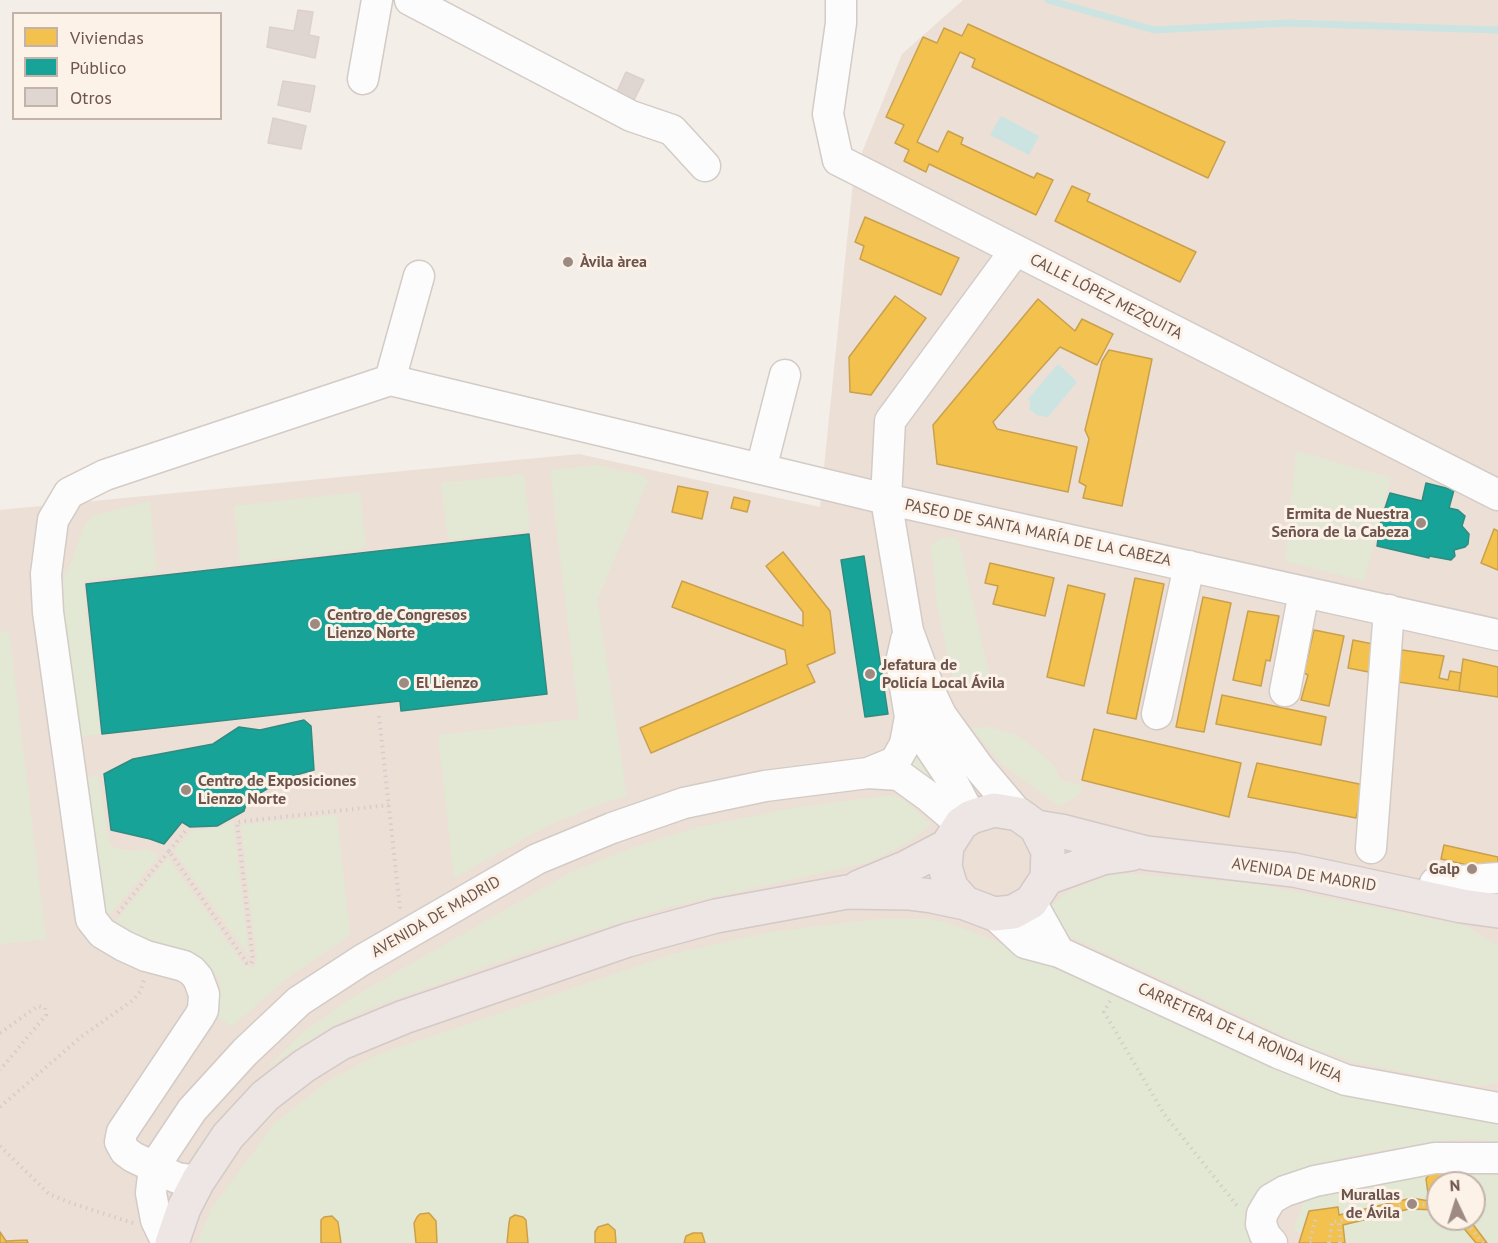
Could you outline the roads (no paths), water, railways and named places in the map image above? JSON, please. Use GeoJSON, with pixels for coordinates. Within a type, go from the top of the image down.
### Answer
{"type":"FeatureCollection","features":[{"type":"Feature","properties":{"kind":"highway"},"geometry":{"type":"LineString","coordinates":[[156,1236],[184,1208],[198,1181],[228,1137],[265,1096],[304,1066],[341,1043],[404,1017],[628,940],[716,916],[847,892],[908,893],[932,896],[980,909],[1014,912],[1039,890],[1048,851],[1027,820],[994,810],[960,829],[905,868],[847,892]]}},
{"type":"Feature","properties":{"kind":"highway","name":"AVENIDA DE MADRID"},"geometry":{"type":"LineString","coordinates":[[1027,820],[1146,853],[1294,870],[1447,903],[1498,911]]}},
{"type":"Feature","properties":{"kind":"highway"},"geometry":{"type":"LineString","coordinates":[[960,829],[945,867],[951,887],[980,909]]}},
{"type":"Feature","properties":{"kind":"highway","name":"AVENIDA DE MADRID"},"geometry":{"type":"LineString","coordinates":[[1039,890],[1102,858],[1146,853]]}},
{"type":"Feature","properties":{"kind":"highway","name":"AVENIDA DE MADRID"},"geometry":{"type":"LineString","coordinates":[[1447,903],[1498,925]]}},
{"type":"Feature","properties":{"kind":"street"},"geometry":{"type":"LineString","coordinates":[[363,79],[377,0]]}},
{"type":"Feature","properties":{"kind":"street"},"geometry":{"type":"LineString","coordinates":[[410,0],[631,116],[672,130],[705,166]]}},
{"type":"Feature","properties":{"kind":"street","name":"CALLE LÓPEZ MEZQUITA"},"geometry":{"type":"LineString","coordinates":[[841,11],[828,114],[838,160],[1498,495]]}},
{"type":"Feature","properties":{"kind":"street"},"geometry":{"type":"LineString","coordinates":[[1015,251],[890,421],[886,499],[908,631],[941,715],[980,769],[1027,820]]}},
{"type":"Feature","properties":{"kind":"street"},"geometry":{"type":"LineString","coordinates":[[198,1181],[177,1178],[154,1167],[125,1151],[120,1142],[122,1132],[203,1010],[204,994],[192,970],[146,956],[102,933],[91,919],[48,612],[46,574],[53,520],[69,493],[105,476],[390,380],[419,276]]}},
{"type":"Feature","properties":{"kind":"street"},"geometry":{"type":"LineString","coordinates":[[761,469],[785,375]]}},
{"type":"Feature","properties":{"kind":"street","name":"PASEO DE SANTA MARÍA DE LA CABEZA"},"geometry":{"type":"LineString","coordinates":[[390,380],[886,499],[1498,634]]}},
{"type":"Feature","properties":{"kind":"street","name":"PASEO DE SANTA MARÍA DE LA CABEZA"},"geometry":{"type":"LineString","coordinates":[[1157,714],[1189,566]]}},
{"type":"Feature","properties":{"kind":"street"},"geometry":{"type":"LineString","coordinates":[[1285,691],[1304,592]]}},
{"type":"Feature","properties":{"kind":"street"},"geometry":{"type":"LineString","coordinates":[[1371,848],[1389,610]]}},
{"type":"Feature","properties":{"kind":"street"},"geometry":{"type":"LineString","coordinates":[[908,631],[901,662],[910,717],[950,777],[960,829]]}},
{"type":"Feature","properties":{"kind":"street","name":"AVENIDA DE MADRID"},"geometry":{"type":"LineString","coordinates":[[868,773],[895,762],[906,744],[910,717]]}},
{"type":"Feature","properties":{"kind":"street","name":"AVENIDA DE MADRID"},"geometry":{"type":"LineString","coordinates":[[156,1236],[151,1193],[154,1167],[192,1110],[244,1052],[299,1001],[362,960],[537,859],[612,828],[684,804],[765,786],[868,773],[899,775],[928,796],[960,829]]}},
{"type":"Feature","properties":{"kind":"street"},"geometry":{"type":"LineString","coordinates":[[1447,903],[1435,883],[1498,878]]}},
{"type":"Feature","properties":{"kind":"street"},"geometry":{"type":"LineString","coordinates":[[1039,890],[1059,952]]}},
{"type":"Feature","properties":{"kind":"street","name":"CARRETERA DE LA RONDA VIEJA"},"geometry":{"type":"LineString","coordinates":[[980,909],[1025,943],[1059,952],[1278,1053],[1346,1080],[1498,1108]]}},
{"type":"Feature","properties":{"kind":"street"},"geometry":{"type":"LineString","coordinates":[[1272,1243],[1261,1224],[1262,1214],[1271,1199],[1285,1191],[1316,1181],[1435,1158],[1498,1158]]}},
{"type":"Feature","properties":{"kind":"water"},"geometry":{"type":"Polygon","coordinates":[[[1001,116],[1039,136],[1029,155],[990,135],[1001,116]]]}},
{"type":"Feature","properties":{"kind":"water"},"geometry":{"type":"Polygon","coordinates":[[[1058,364],[1077,382],[1048,417],[1037,415],[1030,410],[1028,399],[1058,364]]]}},
{"type":"Feature","properties":{"kind":"waterway"},"geometry":{"type":"LineString","coordinates":[[1048,0],[1154,30],[1287,23],[1498,30]]}},
{"type":"Feature","properties":{"kind":"place","name":"Àvila àrea"},"geometry":{"type":"Point","coordinates":[568,262]}},
{"type":"Feature","properties":{"kind":"place","name":"Ermita de Nuestra Señora de la Cabeza"},"geometry":{"type":"Point","coordinates":[1421,523]}},
{"type":"Feature","properties":{"kind":"place","name":"Centro de Congresos Lienzo Norte"},"geometry":{"type":"Point","coordinates":[315,624]}},
{"type":"Feature","properties":{"kind":"place","name":"Jefatura de Policía Local Ávila"},"geometry":{"type":"Point","coordinates":[870,674]}},
{"type":"Feature","properties":{"kind":"place","name":"El Lienzo"},"geometry":{"type":"Point","coordinates":[404,683]}},
{"type":"Feature","properties":{"kind":"place","name":"Centro de Exposiciones Lienzo Norte"},"geometry":{"type":"Point","coordinates":[186,790]}},
{"type":"Feature","properties":{"kind":"place","name":"Galp"},"geometry":{"type":"Point","coordinates":[1472,869]}},
{"type":"Feature","properties":{"kind":"place","name":"Murallas de Ávila"},"geometry":{"type":"Point","coordinates":[1412,1204]}}]}
